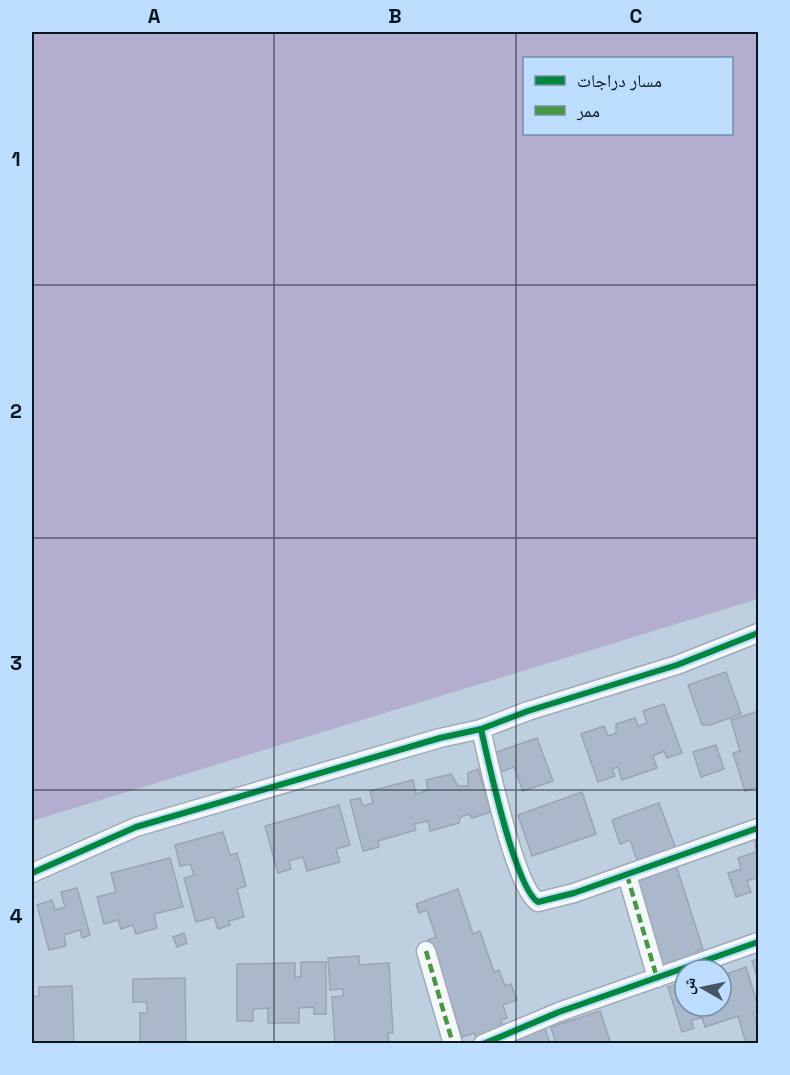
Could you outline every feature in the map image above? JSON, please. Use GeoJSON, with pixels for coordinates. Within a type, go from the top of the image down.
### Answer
{"type":"FeatureCollection","features":[{"type":"Feature","properties":{"kind":"street"},"geometry":{"type":"LineString","coordinates":[[32,873],[103,841],[173,815],[440,738],[481,729],[528,711],[677,665],[759,633]]}},
{"type":"Feature","properties":{"kind":"street"},"geometry":{"type":"LineString","coordinates":[[481,729],[504,827],[525,883],[535,901],[541,902],[574,893],[759,828]]}},
{"type":"Feature","properties":{"kind":"street"},"geometry":{"type":"LineString","coordinates":[[627,875],[657,978]]}},
{"type":"Feature","properties":{"kind":"street"},"geometry":{"type":"LineString","coordinates":[[483,1044],[559,1012],[759,942]]}},
{"type":"Feature","properties":{"kind":"street"},"geometry":{"type":"LineString","coordinates":[[426,951],[453,1044]]}},
{"type":"Feature","properties":{"kind":"shaded area"},"geometry":{"type":"Polygon","coordinates":[[[32,32],[758,32],[758,599],[32,821],[32,32]]]}},
{"type":"Feature","properties":{"kind":"building"},"geometry":{"type":"Polygon","coordinates":[[[726,672],[741,714],[710,725],[702,725],[688,685],[726,672]]]}},
{"type":"Feature","properties":{"kind":"building"},"geometry":{"type":"Polygon","coordinates":[[[664,704],[682,753],[667,758],[664,751],[653,756],[657,768],[622,780],[618,767],[612,769],[615,776],[598,782],[581,734],[604,726],[608,736],[616,733],[616,724],[635,718],[638,726],[647,723],[643,711],[664,704]]]}},
{"type":"Feature","properties":{"kind":"building"},"geometry":{"type":"Polygon","coordinates":[[[758,711],[758,787],[745,791],[733,753],[740,751],[731,720],[758,711]]]}},
{"type":"Feature","properties":{"kind":"building"},"geometry":{"type":"Polygon","coordinates":[[[537,738],[553,781],[523,791],[514,767],[501,772],[494,753],[537,738]]]}},
{"type":"Feature","properties":{"kind":"building"},"geometry":{"type":"Polygon","coordinates":[[[716,745],[724,769],[701,777],[693,752],[716,745]]]}},
{"type":"Feature","properties":{"kind":"building"},"geometry":{"type":"Polygon","coordinates":[[[478,769],[491,812],[472,818],[469,814],[460,817],[459,823],[430,831],[428,821],[414,824],[416,830],[378,841],[379,847],[363,851],[350,800],[360,798],[363,806],[373,803],[370,791],[413,780],[416,794],[428,790],[426,780],[451,774],[458,786],[468,786],[468,773],[478,769]]]}},
{"type":"Feature","properties":{"kind":"building"},"geometry":{"type":"Polygon","coordinates":[[[582,792],[596,834],[532,856],[518,815],[582,792]]]}},
{"type":"Feature","properties":{"kind":"building"},"geometry":{"type":"Polygon","coordinates":[[[659,803],[677,852],[639,866],[630,840],[620,844],[612,820],[659,803]]]}},
{"type":"Feature","properties":{"kind":"building"},"geometry":{"type":"Polygon","coordinates":[[[339,805],[350,845],[336,849],[340,862],[307,871],[303,857],[289,861],[291,869],[278,873],[265,826],[339,805]]]}},
{"type":"Feature","properties":{"kind":"building"},"geometry":{"type":"Polygon","coordinates":[[[223,832],[230,855],[237,853],[246,886],[237,889],[244,917],[229,921],[230,925],[218,929],[214,917],[196,922],[184,878],[194,875],[190,864],[180,866],[175,845],[223,832]]]}},
{"type":"Feature","properties":{"kind":"building"},"geometry":{"type":"Polygon","coordinates":[[[758,837],[758,877],[747,881],[751,892],[736,897],[728,873],[741,869],[738,858],[756,852],[755,838],[758,837]]]}},
{"type":"Feature","properties":{"kind":"building"},"geometry":{"type":"Polygon","coordinates":[[[170,858],[183,907],[154,914],[157,928],[136,934],[133,925],[121,929],[118,920],[104,924],[97,897],[116,892],[111,873],[170,858]]]}},
{"type":"Feature","properties":{"kind":"building"},"geometry":{"type":"Polygon","coordinates":[[[675,862],[703,949],[695,952],[697,958],[673,958],[673,969],[660,973],[642,918],[649,915],[640,888],[635,889],[630,876],[675,862]]]}},
{"type":"Feature","properties":{"kind":"building"},"geometry":{"type":"Polygon","coordinates":[[[77,888],[90,935],[82,938],[80,930],[64,935],[66,946],[49,950],[37,905],[52,900],[55,910],[65,907],[61,892],[77,888]]]}},
{"type":"Feature","properties":{"kind":"building"},"geometry":{"type":"Polygon","coordinates":[[[458,889],[473,934],[480,931],[494,972],[499,970],[505,986],[511,984],[517,1000],[503,1005],[507,1018],[501,1020],[504,1029],[477,1039],[474,1033],[462,1037],[428,940],[436,937],[427,910],[419,913],[416,904],[458,889]]]}},
{"type":"Feature","properties":{"kind":"building"},"geometry":{"type":"Polygon","coordinates":[[[184,933],[187,943],[177,947],[173,937],[184,933]]]}},
{"type":"Feature","properties":{"kind":"building"},"geometry":{"type":"Polygon","coordinates":[[[359,956],[359,965],[389,963],[393,1033],[388,1033],[389,1044],[335,1044],[332,997],[343,996],[343,989],[330,990],[328,958],[359,956]]]}},
{"type":"Feature","properties":{"kind":"building"},"geometry":{"type":"Polygon","coordinates":[[[758,959],[758,980],[752,961],[758,959]]]}},
{"type":"Feature","properties":{"kind":"building"},"geometry":{"type":"Polygon","coordinates":[[[301,962],[326,962],[326,1014],[314,1014],[314,1007],[299,1008],[299,1023],[268,1023],[268,1008],[253,1009],[253,1021],[237,1021],[237,964],[295,963],[295,977],[301,977],[301,962]]]}},
{"type":"Feature","properties":{"kind":"building"},"geometry":{"type":"Polygon","coordinates":[[[746,967],[758,1006],[758,1011],[753,1013],[758,1022],[758,1042],[746,1044],[738,1016],[733,1018],[733,972],[746,967]]]}},
{"type":"Feature","properties":{"kind":"building"},"geometry":{"type":"Polygon","coordinates":[[[185,978],[186,1044],[140,1044],[140,1013],[147,1013],[147,1002],[133,1002],[133,979],[185,978]]]}},
{"type":"Feature","properties":{"kind":"building"},"geometry":{"type":"Polygon","coordinates":[[[673,985],[673,1003],[668,987],[673,985]]]}},
{"type":"Feature","properties":{"kind":"building"},"geometry":{"type":"Polygon","coordinates":[[[72,986],[74,1044],[32,1044],[32,997],[39,996],[39,987],[72,986]]]}},
{"type":"Feature","properties":{"kind":"building"},"geometry":{"type":"Polygon","coordinates":[[[600,1011],[611,1044],[556,1044],[551,1027],[600,1011]]]}},
{"type":"Feature","properties":{"kind":"building"},"geometry":{"type":"Polygon","coordinates":[[[678,1018],[699,1018],[691,1021],[694,1028],[682,1032],[678,1018]]]}},
{"type":"Feature","properties":{"kind":"building"},"geometry":{"type":"Polygon","coordinates":[[[702,1018],[732,1018],[705,1027],[702,1018]]]}},
{"type":"Feature","properties":{"kind":"building"},"geometry":{"type":"Polygon","coordinates":[[[545,1028],[550,1044],[502,1044],[545,1028]]]}},
{"type":"Feature","properties":{"kind":"marked path"},"geometry":{"type":"LineString","coordinates":[[627,875],[657,978]]}},
{"type":"Feature","properties":{"kind":"marked path"},"geometry":{"type":"LineString","coordinates":[[426,951],[453,1044]]}},
{"type":"Feature","properties":{"kind":"cycle path"},"geometry":{"type":"LineString","coordinates":[[32,873],[136,827],[440,738],[481,729],[528,711],[677,665],[758,633]]}},
{"type":"Feature","properties":{"kind":"cycle path"},"geometry":{"type":"LineString","coordinates":[[481,729],[512,849],[529,892],[538,902],[574,893],[758,828]]}},
{"type":"Feature","properties":{"kind":"cycle path"},"geometry":{"type":"LineString","coordinates":[[483,1044],[559,1012],[758,942]]}}]}
